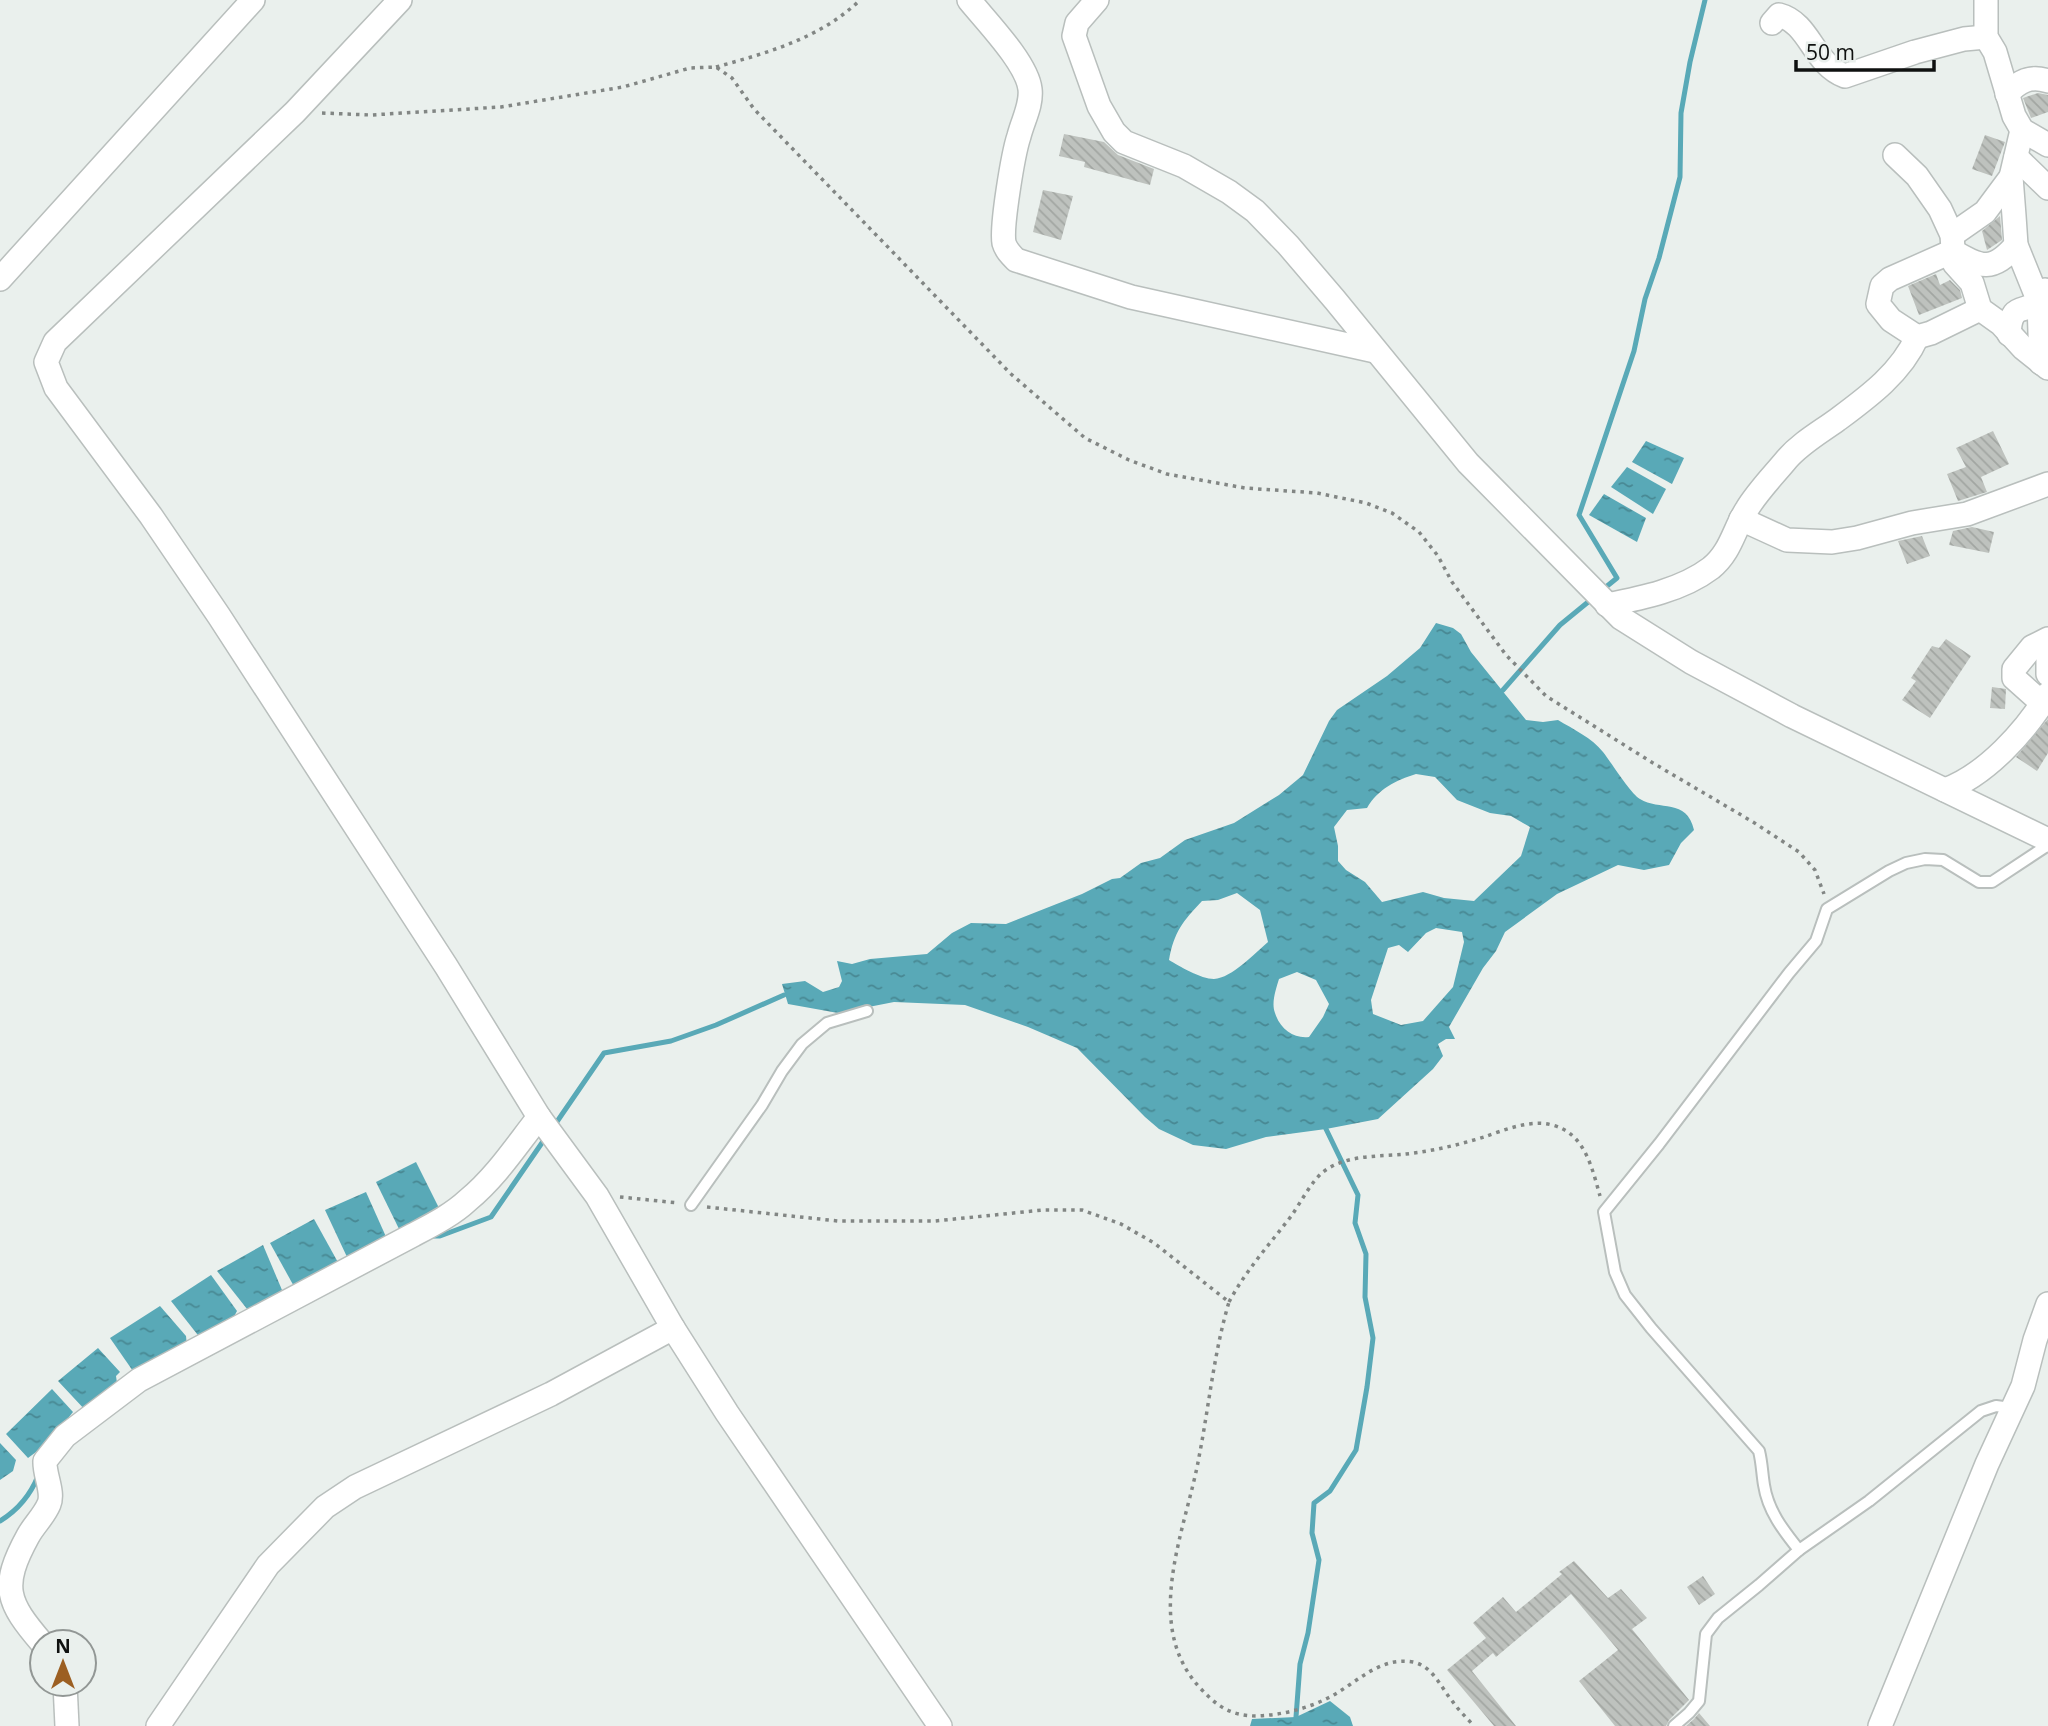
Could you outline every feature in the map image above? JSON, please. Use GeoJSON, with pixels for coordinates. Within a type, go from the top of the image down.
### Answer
{"type":"FeatureCollection","features":[{"type":"Feature","properties":{"kind":"street"},"geometry":{"type":"LineString","coordinates":[[0,279],[253,0]]}},
{"type":"Feature","properties":{"kind":"street"},"geometry":{"type":"LineString","coordinates":[[400,0],[295,112],[55,342],[46,362],[56,388],[151,516],[219,616],[446,966],[539,1118],[597,1196],[673,1328],[727,1413],[940,1726]]}},
{"type":"Feature","properties":{"kind":"street"},"geometry":{"type":"LineString","coordinates":[[969,0],[1021,65],[1030,89],[1030,103],[1018,138],[1010,177],[1003,240],[1007,251],[1016,260],[1131,297],[1375,351]]}},
{"type":"Feature","properties":{"kind":"street"},"geometry":{"type":"LineString","coordinates":[[1097,0],[1077,23],[1074,36],[1099,106],[1114,132],[1124,142],[1184,166],[1229,192],[1255,211],[1288,245],[1468,463],[1607,605],[1638,630],[1691,662],[1858,749],[2048,842]]}},
{"type":"Feature","properties":{"kind":"street"},"geometry":{"type":"LineString","coordinates":[[1986,0],[1986,37],[1995,52],[2014,116],[2022,130],[2048,145]]}},
{"type":"Feature","properties":{"kind":"street"},"geometry":{"type":"LineString","coordinates":[[1772,23],[1779,15],[1789,18],[1802,28],[1808,43],[1827,64],[1837,74],[1845,76],[1923,50],[1964,39],[1986,37]]}},
{"type":"Feature","properties":{"kind":"street"},"geometry":{"type":"LineString","coordinates":[[2007,94],[2012,88],[2031,78],[2048,81]]}},
{"type":"Feature","properties":{"kind":"street"},"geometry":{"type":"LineString","coordinates":[[2022,130],[2013,167],[2016,245],[2044,293],[2045,366]]}},
{"type":"Feature","properties":{"kind":"street"},"geometry":{"type":"LineString","coordinates":[[1895,155],[1925,187],[1940,209],[1952,243],[1956,267],[1965,273],[1972,283],[1980,309],[2001,324],[2045,366]]}},
{"type":"Feature","properties":{"kind":"street"},"geometry":{"type":"LineString","coordinates":[[2013,167],[2048,188]]}},
{"type":"Feature","properties":{"kind":"street"},"geometry":{"type":"LineString","coordinates":[[1917,337],[1891,320],[1878,304],[1882,286],[1952,243],[1985,212],[2013,167]]}},
{"type":"Feature","properties":{"kind":"street"},"geometry":{"type":"LineString","coordinates":[[1952,243],[1974,264],[1984,266],[2001,260],[2016,245]]}},
{"type":"Feature","properties":{"kind":"street"},"geometry":{"type":"LineString","coordinates":[[2009,334],[2013,314],[2044,293]]}},
{"type":"Feature","properties":{"kind":"street"},"geometry":{"type":"LineString","coordinates":[[1607,605],[1652,595],[1705,572],[1723,557],[1741,520],[1762,489],[1799,446],[1837,420],[1898,370],[1917,337],[1980,309]]}},
{"type":"Feature","properties":{"kind":"street"},"geometry":{"type":"LineString","coordinates":[[1741,520],[1787,540],[1832,542],[1912,523],[1967,514],[2048,484]]}},
{"type":"Feature","properties":{"kind":"street"},"geometry":{"type":"LineString","coordinates":[[1945,790],[1963,783],[2010,745],[2035,716],[2045,699],[2014,678],[2014,668],[2032,647],[2048,639]]}},
{"type":"Feature","properties":{"kind":"street"},"geometry":{"type":"LineString","coordinates":[[2048,656],[2048,674]]}},
{"type":"Feature","properties":{"kind":"street"},"geometry":{"type":"LineString","coordinates":[[30,1628],[12,1601],[11,1586],[19,1553],[49,1504],[45,1461],[65,1436],[139,1380],[449,1214],[469,1200],[498,1170],[539,1118]]}},
{"type":"Feature","properties":{"kind":"street"},"geometry":{"type":"LineString","coordinates":[[1880,1726],[2011,1408],[2023,1386],[2048,1304]]}},
{"type":"Feature","properties":{"kind":"street"},"geometry":{"type":"LineString","coordinates":[[158,1726],[268,1565],[325,1507],[355,1486],[551,1394],[673,1328]]}},
{"type":"Feature","properties":{"kind":"street"},"geometry":{"type":"LineString","coordinates":[[2023,1386],[2048,1363]]}},
{"type":"Feature","properties":{"kind":"street"},"geometry":{"type":"LineString","coordinates":[[66,1698],[67,1726]]}},
{"type":"Feature","properties":{"kind":"lane"},"geometry":{"type":"LineString","coordinates":[[1798,1550],[1777,1522],[1768,1501],[1759,1451],[1625,1295],[1615,1272],[1604,1212],[1816,941],[1827,909],[1889,871],[1906,863],[1925,859],[1943,860],[1979,882],[1993,882],[2048,842]]}},
{"type":"Feature","properties":{"kind":"lane"},"geometry":{"type":"LineString","coordinates":[[691,1205],[802,1044],[827,1023],[867,1012]]}},
{"type":"Feature","properties":{"kind":"lane"},"geometry":{"type":"LineString","coordinates":[[1674,1726],[1699,1701],[1706,1634],[1718,1618],[1759,1586],[1798,1550],[1869,1501],[1981,1411],[1996,1406],[2011,1408]]}},
{"type":"Feature","properties":{"kind":"path"},"geometry":{"type":"LineString","coordinates":[[295,112],[371,115],[501,107],[623,86],[690,68],[716,68],[797,41],[830,24],[860,0]]}},
{"type":"Feature","properties":{"kind":"path"},"geometry":{"type":"LineString","coordinates":[[716,68],[732,78],[754,109],[1011,373],[1085,438],[1129,460],[1167,474],[1245,488],[1317,493],[1366,503],[1392,513],[1419,532],[1506,655],[1546,696],[1798,852],[1815,870],[1824,891],[1827,909]]}},
{"type":"Feature","properties":{"kind":"path"},"geometry":{"type":"LineString","coordinates":[[1474,1726],[1452,1702],[1430,1670],[1417,1663],[1399,1660],[1379,1666],[1327,1698],[1283,1713],[1263,1715],[1227,1712],[1192,1680],[1182,1662],[1170,1618],[1171,1588],[1177,1546],[1197,1470],[1220,1333],[1229,1301],[1242,1275],[1286,1223],[1322,1173],[1339,1163],[1452,1147],[1532,1124],[1552,1125],[1583,1145],[1604,1212]]}},
{"type":"Feature","properties":{"kind":"path"},"geometry":{"type":"LineString","coordinates":[[597,1196],[838,1221],[935,1221],[1043,1210],[1082,1210],[1121,1224],[1154,1243],[1229,1301]]}},
{"type":"Feature","properties":{"kind":"water"},"geometry":{"type":"Polygon","coordinates":[[[1646,441],[1684,458],[1672,484],[1632,462],[1646,441]]]}},
{"type":"Feature","properties":{"kind":"water"},"geometry":{"type":"Polygon","coordinates":[[[1627,467],[1666,489],[1653,514],[1611,487],[1627,467]]]}},
{"type":"Feature","properties":{"kind":"water"},"geometry":{"type":"Polygon","coordinates":[[[1604,494],[1646,518],[1637,542],[1589,515],[1604,494]]]}},
{"type":"Feature","properties":{"kind":"water"},"geometry":{"type":"Polygon","coordinates":[[[1436,623],[1453,628],[1461,634],[1471,652],[1526,720],[1558,720],[1582,734],[1603,752],[1636,796],[1647,802],[1679,809],[1690,820],[1694,830],[1681,843],[1669,865],[1644,870],[1618,865],[1557,894],[1505,932],[1449,1027],[1455,1039],[1446,1039],[1438,1044],[1443,1056],[1433,1069],[1378,1119],[1266,1137],[1226,1149],[1193,1145],[1159,1129],[1077,1048],[965,1005],[894,1002],[838,1013],[788,1004],[782,984],[805,981],[823,992],[839,987],[842,981],[837,961],[852,964],[870,959],[927,954],[952,933],[971,923],[1006,924],[1120,878],[1141,863],[1160,858],[1185,840],[1234,823],[1279,795],[1303,775],[1337,710],[1387,676],[1420,648],[1436,623]],[[1416,774],[1382,790],[1367,808],[1347,810],[1334,827],[1338,861],[1346,870],[1365,882],[1382,902],[1423,892],[1444,898],[1474,901],[1521,856],[1530,827],[1511,816],[1490,813],[1457,800],[1435,777],[1416,774]],[[1237,893],[1218,900],[1202,901],[1190,915],[1177,934],[1169,960],[1197,975],[1214,979],[1236,970],[1268,942],[1260,910],[1237,893]],[[1436,928],[1426,933],[1408,952],[1399,945],[1388,948],[1371,1000],[1373,1014],[1401,1025],[1423,1021],[1453,987],[1464,942],[1462,932],[1436,928]],[[1297,972],[1279,979],[1274,996],[1277,1019],[1293,1035],[1309,1037],[1329,1004],[1316,980],[1297,972]]]}},
{"type":"Feature","properties":{"kind":"water"},"geometry":{"type":"Polygon","coordinates":[[[416,1162],[438,1206],[438,1213],[401,1233],[376,1182],[416,1162]]]}},
{"type":"Feature","properties":{"kind":"water"},"geometry":{"type":"Polygon","coordinates":[[[366,1192],[387,1239],[347,1257],[325,1210],[366,1192]]]}},
{"type":"Feature","properties":{"kind":"water"},"geometry":{"type":"Polygon","coordinates":[[[314,1219],[340,1266],[296,1290],[270,1243],[314,1219]]]}},
{"type":"Feature","properties":{"kind":"water"},"geometry":{"type":"Polygon","coordinates":[[[263,1245],[282,1290],[279,1300],[251,1314],[217,1271],[263,1245]]]}},
{"type":"Feature","properties":{"kind":"water"},"geometry":{"type":"Polygon","coordinates":[[[211,1275],[237,1311],[231,1322],[201,1339],[171,1301],[211,1275]]]}},
{"type":"Feature","properties":{"kind":"water"},"geometry":{"type":"Polygon","coordinates":[[[160,1306],[186,1336],[187,1346],[135,1374],[110,1338],[160,1306]]]}},
{"type":"Feature","properties":{"kind":"water"},"geometry":{"type":"Polygon","coordinates":[[[98,1348],[120,1372],[116,1376],[118,1390],[87,1412],[58,1381],[98,1348]]]}},
{"type":"Feature","properties":{"kind":"water"},"geometry":{"type":"Polygon","coordinates":[[[52,1389],[73,1412],[69,1417],[72,1425],[28,1458],[6,1434],[52,1389]]]}},
{"type":"Feature","properties":{"kind":"water"},"geometry":{"type":"Polygon","coordinates":[[[0,1443],[16,1460],[13,1471],[0,1480],[0,1443]]]}},
{"type":"Feature","properties":{"kind":"water"},"geometry":{"type":"Polygon","coordinates":[[[1330,1701],[1350,1717],[1353,1726],[1250,1726],[1252,1719],[1296,1717],[1330,1701]]]}},
{"type":"Feature","properties":{"kind":"building"},"geometry":{"type":"Polygon","coordinates":[[[2038,93],[2048,95],[2048,112],[2031,118],[2023,98],[2038,93]]]}},
{"type":"Feature","properties":{"kind":"building"},"geometry":{"type":"Polygon","coordinates":[[[1064,134],[1104,142],[1118,155],[1154,169],[1150,185],[1084,167],[1085,162],[1059,156],[1064,134]]]}},
{"type":"Feature","properties":{"kind":"building"},"geometry":{"type":"Polygon","coordinates":[[[1985,135],[2005,142],[1992,176],[1972,169],[1985,135]]]}},
{"type":"Feature","properties":{"kind":"building"},"geometry":{"type":"Polygon","coordinates":[[[1043,190],[1073,196],[1061,240],[1033,232],[1043,190]]]}},
{"type":"Feature","properties":{"kind":"building"},"geometry":{"type":"Polygon","coordinates":[[[2000,216],[2002,240],[1987,250],[1982,231],[2000,216]]]}},
{"type":"Feature","properties":{"kind":"building"},"geometry":{"type":"Polygon","coordinates":[[[1936,274],[1940,285],[1950,280],[1960,290],[1962,298],[1919,315],[1908,286],[1936,274]]]}},
{"type":"Feature","properties":{"kind":"building"},"geometry":{"type":"Polygon","coordinates":[[[1993,431],[2009,464],[1981,477],[1987,492],[1958,501],[1947,474],[1966,467],[1956,448],[1993,431]]]}},
{"type":"Feature","properties":{"kind":"building"},"geometry":{"type":"Polygon","coordinates":[[[1972,527],[1994,532],[1989,553],[1949,545],[1953,531],[1972,527]]]}},
{"type":"Feature","properties":{"kind":"building"},"geometry":{"type":"Polygon","coordinates":[[[1922,536],[1930,556],[1907,564],[1898,541],[1922,536]]]}},
{"type":"Feature","properties":{"kind":"building"},"geometry":{"type":"Polygon","coordinates":[[[1946,639],[1971,656],[1930,718],[1902,700],[1916,681],[1911,678],[1932,646],[1939,648],[1946,639]]]}},
{"type":"Feature","properties":{"kind":"building"},"geometry":{"type":"Polygon","coordinates":[[[1992,687],[2006,689],[2005,709],[1990,708],[1992,687]]]}},
{"type":"Feature","properties":{"kind":"building"},"geometry":{"type":"Polygon","coordinates":[[[2048,719],[2048,753],[2037,771],[2016,757],[2048,719]]]}},
{"type":"Feature","properties":{"kind":"building"},"geometry":{"type":"Polygon","coordinates":[[[1574,1561],[1608,1598],[1621,1589],[1647,1618],[1632,1629],[1689,1700],[1666,1726],[1615,1726],[1579,1681],[1618,1650],[1571,1594],[1496,1657],[1493,1653],[1472,1671],[1516,1726],[1494,1726],[1447,1670],[1486,1638],[1473,1623],[1503,1597],[1516,1612],[1574,1561]]]}},
{"type":"Feature","properties":{"kind":"building"},"geometry":{"type":"Polygon","coordinates":[[[1703,1576],[1715,1594],[1699,1605],[1687,1587],[1703,1576]]]}},
{"type":"Feature","properties":{"kind":"building"},"geometry":{"type":"Polygon","coordinates":[[[1699,1713],[1710,1726],[1686,1726],[1694,1719],[1699,1713]]]}},
{"type":"Feature","properties":{"kind":"waterway"},"geometry":{"type":"LineString","coordinates":[[1601,591],[1617,578],[1579,515],[1634,351],[1645,299],[1659,258],[1680,177],[1681,113],[1705,0]]}},
{"type":"Feature","properties":{"kind":"waterway"},"geometry":{"type":"LineString","coordinates":[[1503,690],[1560,625],[1593,598]]}},
{"type":"Feature","properties":{"kind":"waterway"},"geometry":{"type":"LineString","coordinates":[[554,1126],[604,1053],[671,1041],[716,1025],[784,995]]}},
{"type":"Feature","properties":{"kind":"waterway"},"geometry":{"type":"LineString","coordinates":[[1296,1717],[1300,1664],[1308,1633],[1319,1560],[1312,1533],[1314,1503],[1330,1491],[1356,1450],[1373,1338],[1365,1297],[1366,1254],[1355,1223],[1358,1195],[1326,1129]]}},
{"type":"Feature","properties":{"kind":"waterway"},"geometry":{"type":"LineString","coordinates":[[430,1236],[440,1236],[491,1217],[546,1137]]}},
{"type":"Feature","properties":{"kind":"waterway"},"geometry":{"type":"LineString","coordinates":[[0,1521],[23,1502],[38,1476]]}}]}
